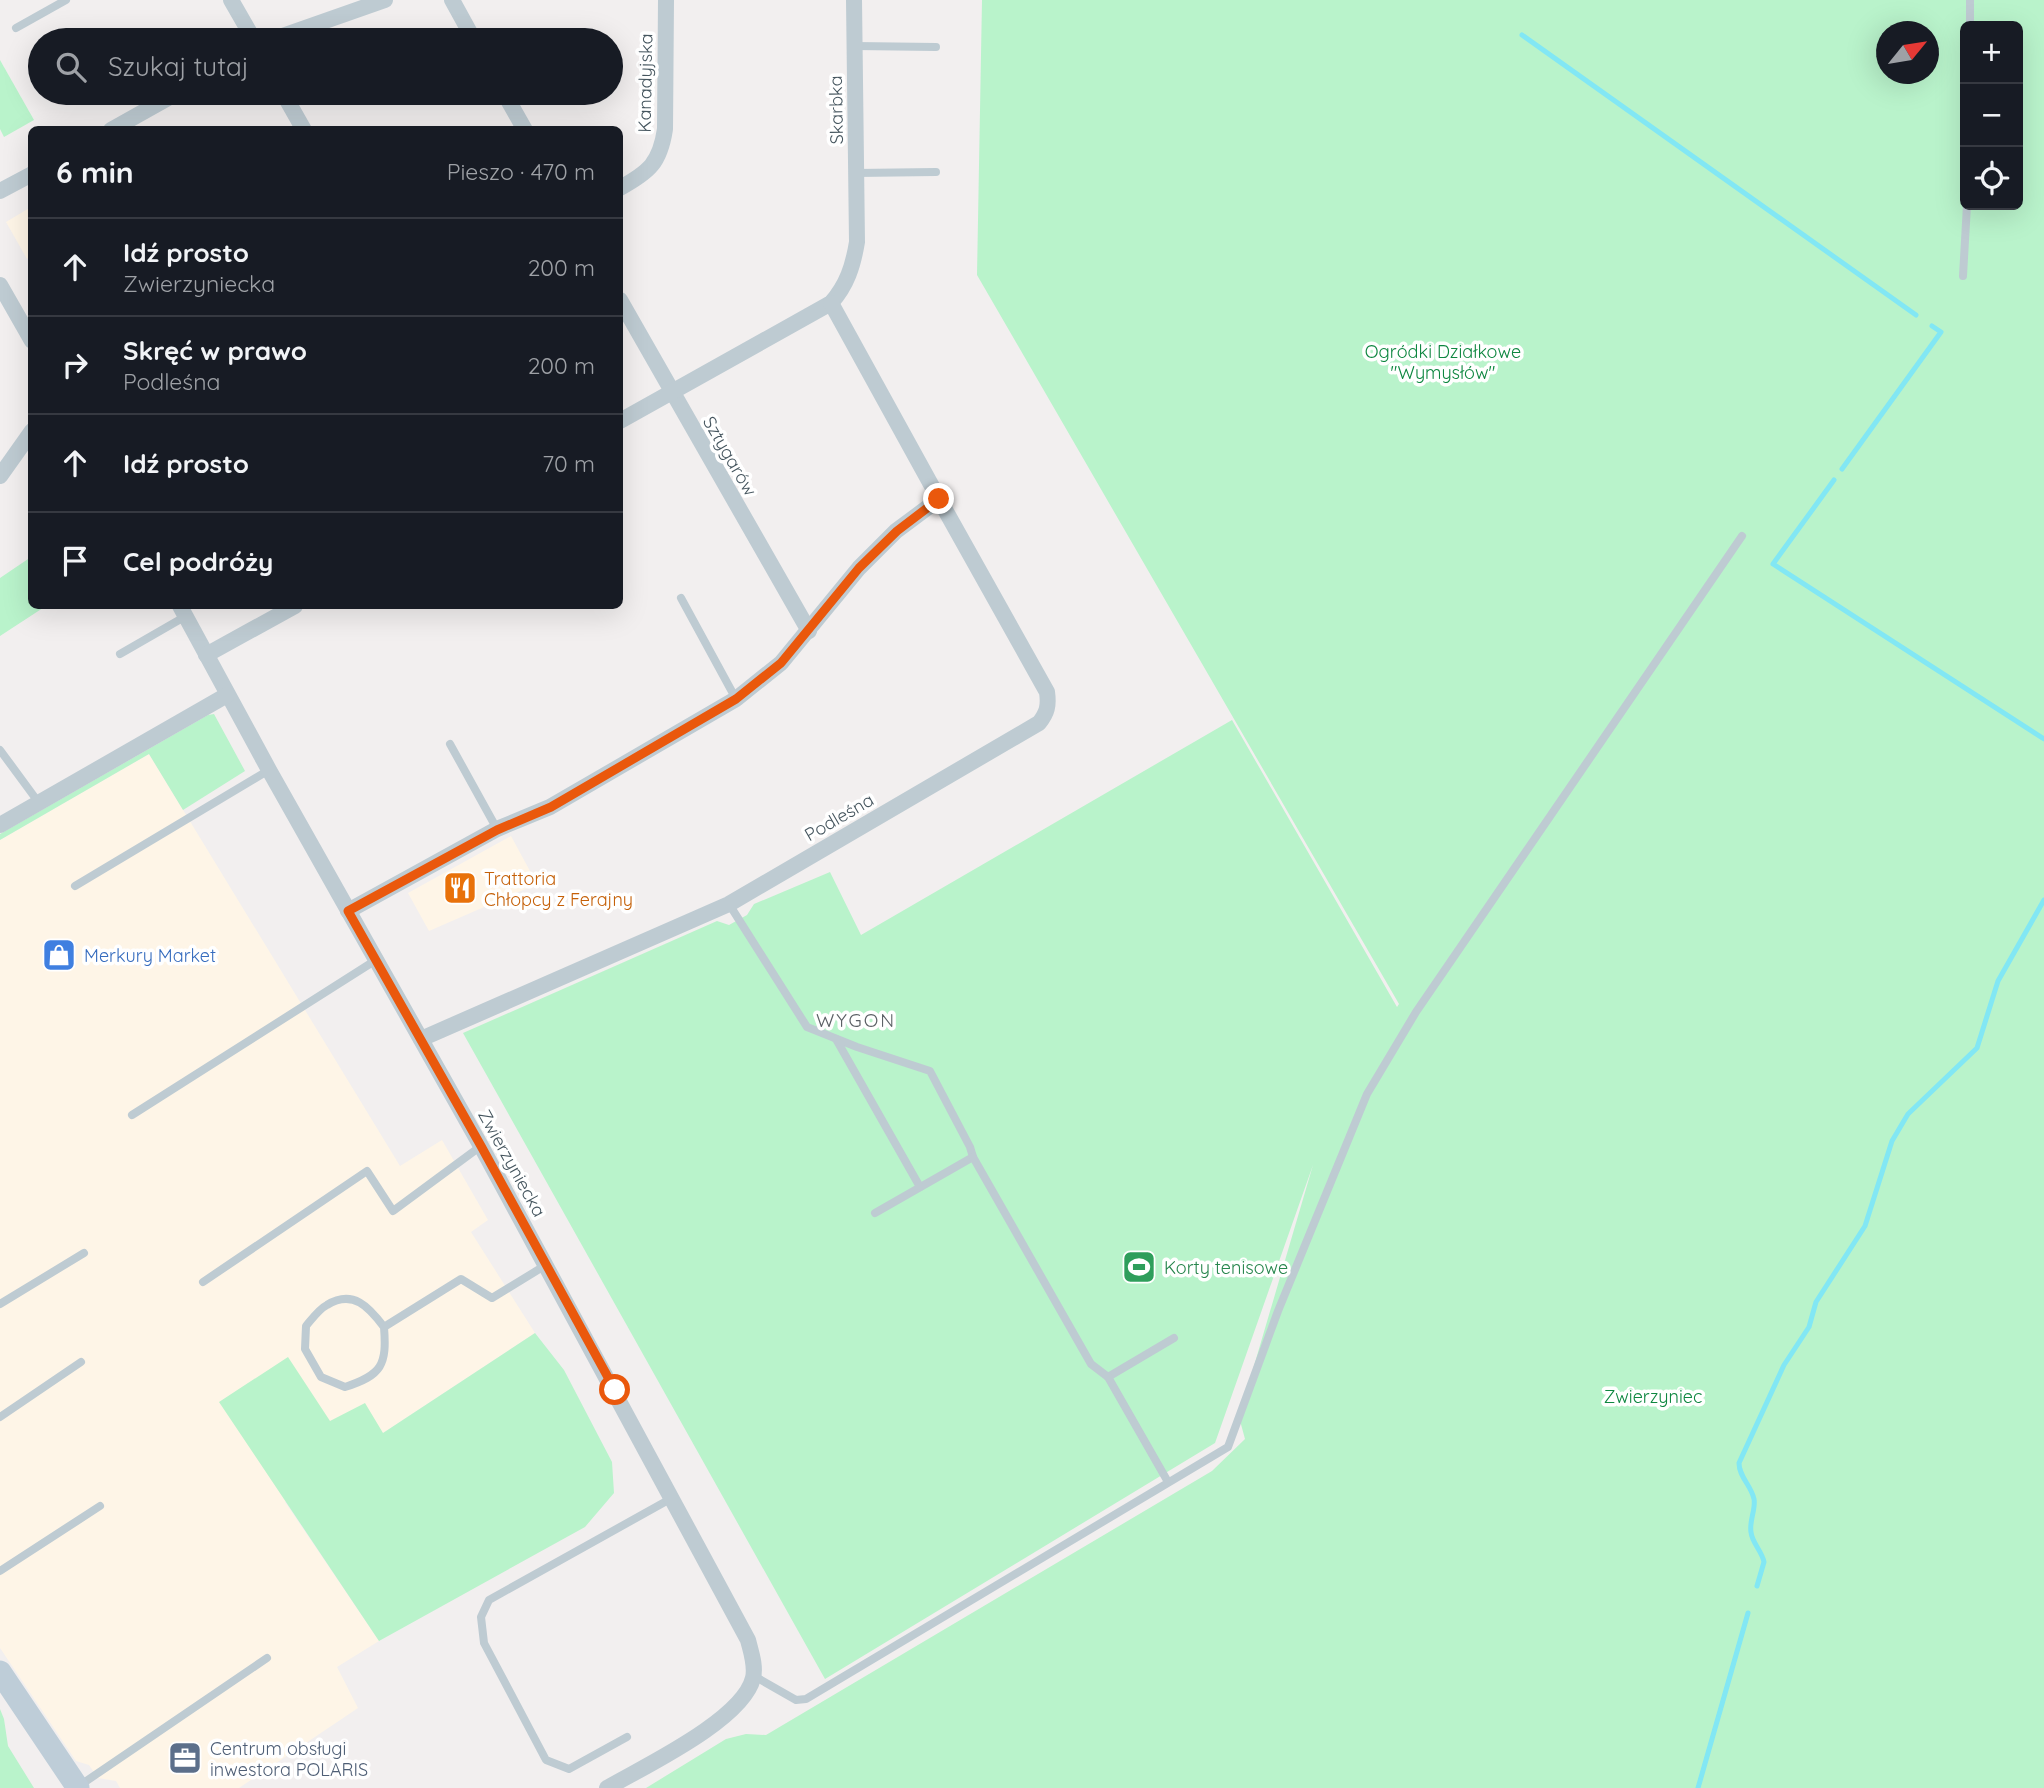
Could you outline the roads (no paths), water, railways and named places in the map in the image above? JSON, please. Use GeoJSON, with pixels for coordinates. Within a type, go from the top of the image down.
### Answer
{"type":"FeatureCollection","features":[{"type":"Feature","properties":{"kind":"street"},"geometry":{"type":"LineString","coordinates":[[231,0],[247,28]]}},
{"type":"Feature","properties":{"kind":"street"},"geometry":{"type":"LineString","coordinates":[[305,28],[385,0]]}},
{"type":"Feature","properties":{"kind":"street"},"geometry":{"type":"LineString","coordinates":[[452,0],[467,28]]}},
{"type":"Feature","properties":{"kind":"street","name":"Kanadyjska"},"geometry":{"type":"LineString","coordinates":[[623,186],[651,168],[663,143],[666,129],[666,0]]}},
{"type":"Feature","properties":{"kind":"street","name":"Skarbka"},"geometry":{"type":"LineString","coordinates":[[831,303],[843,287],[853,264],[857,242],[854,0]]}},
{"type":"Feature","properties":{"kind":"street"},"geometry":{"type":"LineString","coordinates":[[118,126],[156,105]]}},
{"type":"Feature","properties":{"kind":"street"},"geometry":{"type":"LineString","coordinates":[[290,105],[302,126]]}},
{"type":"Feature","properties":{"kind":"street"},"geometry":{"type":"LineString","coordinates":[[510,105],[522,126]]}},
{"type":"Feature","properties":{"kind":"street"},"geometry":{"type":"LineString","coordinates":[[0,191],[28,175]]}},
{"type":"Feature","properties":{"kind":"street"},"geometry":{"type":"LineString","coordinates":[[0,285],[28,334]]}},
{"type":"Feature","properties":{"kind":"street"},"geometry":{"type":"LineString","coordinates":[[348,911],[497,830],[551,807],[736,699],[781,663],[859,568],[897,531],[939,499],[831,303],[623,419]]}},
{"type":"Feature","properties":{"kind":"street","name":"Sztygarów"},"geometry":{"type":"LineString","coordinates":[[623,305],[809,631]]}},
{"type":"Feature","properties":{"kind":"street"},"geometry":{"type":"LineString","coordinates":[[0,476],[28,437]]}},
{"type":"Feature","properties":{"kind":"street","name":"Podleśna"},"geometry":{"type":"LineString","coordinates":[[421,1039],[729,904],[1039,723],[1046,715],[1049,704],[1046,692],[939,499]]}},
{"type":"Feature","properties":{"kind":"street"},"geometry":{"type":"LineString","coordinates":[[206,655],[290,609]]}},
{"type":"Feature","properties":{"kind":"street","name":"Zwierzyniecka"},"geometry":{"type":"LineString","coordinates":[[183,611],[269,770],[481,1146],[672,1498],[748,1640],[754,1676]]}},
{"type":"Feature","properties":{"kind":"street"},"geometry":{"type":"LineString","coordinates":[[0,825],[228,695]]}},
{"type":"Feature","properties":{"kind":"street"},"geometry":{"type":"LineString","coordinates":[[0,1672],[78,1788]]}},
{"type":"Feature","properties":{"kind":"street"},"geometry":{"type":"LineString","coordinates":[[607,1788],[714,1725],[742,1698],[754,1676]]}},
{"type":"Feature","properties":{"kind":"lane"},"geometry":{"type":"LineString","coordinates":[[16,28],[66,0]]}},
{"type":"Feature","properties":{"kind":"lane"},"geometry":{"type":"LineString","coordinates":[[1970,0],[1970,21]]}},
{"type":"Feature","properties":{"kind":"lane"},"geometry":{"type":"LineString","coordinates":[[855,46],[936,47]]}},
{"type":"Feature","properties":{"kind":"lane"},"geometry":{"type":"LineString","coordinates":[[856,173],[936,172]]}},
{"type":"Feature","properties":{"kind":"lane"},"geometry":{"type":"LineString","coordinates":[[1963,276],[1967,210]]}},
{"type":"Feature","properties":{"kind":"lane"},"geometry":{"type":"LineString","coordinates":[[754,1676],[796,1700],[806,1699],[1228,1447],[1278,1311],[1367,1094],[1416,1012],[1742,536]]}},
{"type":"Feature","properties":{"kind":"lane"},"geometry":{"type":"LineString","coordinates":[[681,598],[736,699]]}},
{"type":"Feature","properties":{"kind":"lane"},"geometry":{"type":"LineString","coordinates":[[120,654],[183,611]]}},
{"type":"Feature","properties":{"kind":"lane"},"geometry":{"type":"LineString","coordinates":[[450,744],[497,830]]}},
{"type":"Feature","properties":{"kind":"lane"},"geometry":{"type":"LineString","coordinates":[[0,750],[39,803]]}},
{"type":"Feature","properties":{"kind":"lane"},"geometry":{"type":"LineString","coordinates":[[75,886],[269,770]]}},
{"type":"Feature","properties":{"kind":"lane"},"geometry":{"type":"LineString","coordinates":[[729,904],[807,1027],[930,1071],[973,1157],[1086,1357],[1108,1377],[1168,1482]]}},
{"type":"Feature","properties":{"kind":"lane"},"geometry":{"type":"LineString","coordinates":[[132,1115],[376,960]]}},
{"type":"Feature","properties":{"kind":"lane"},"geometry":{"type":"LineString","coordinates":[[836,1039],[920,1187]]}},
{"type":"Feature","properties":{"kind":"lane"},"geometry":{"type":"LineString","coordinates":[[203,1282],[367,1171],[393,1211],[481,1146]]}},
{"type":"Feature","properties":{"kind":"lane"},"geometry":{"type":"LineString","coordinates":[[875,1213],[973,1157]]}},
{"type":"Feature","properties":{"kind":"lane"},"geometry":{"type":"LineString","coordinates":[[0,1304],[84,1253]]}},
{"type":"Feature","properties":{"kind":"lane"},"geometry":{"type":"LineString","coordinates":[[384,1326],[461,1279],[492,1298],[546,1265]]}},
{"type":"Feature","properties":{"kind":"lane"},"geometry":{"type":"LineString","coordinates":[[350,1298],[369,1307],[384,1326],[386,1354],[371,1378],[345,1387],[321,1377],[305,1349],[306,1325],[327,1305],[350,1298]]}},
{"type":"Feature","properties":{"kind":"lane"},"geometry":{"type":"LineString","coordinates":[[1108,1377],[1174,1338]]}},
{"type":"Feature","properties":{"kind":"lane"},"geometry":{"type":"LineString","coordinates":[[0,1417],[81,1362]]}},
{"type":"Feature","properties":{"kind":"lane"},"geometry":{"type":"LineString","coordinates":[[627,1737],[569,1769],[546,1760],[484,1643],[481,1617],[489,1600],[672,1498]]}},
{"type":"Feature","properties":{"kind":"lane"},"geometry":{"type":"LineString","coordinates":[[0,1571],[100,1506]]}},
{"type":"Feature","properties":{"kind":"lane"},"geometry":{"type":"LineString","coordinates":[[78,1788],[267,1658]]}},
{"type":"Feature","properties":{"kind":"waterway"},"geometry":{"type":"LineString","coordinates":[[1522,35],[1916,315]]}},
{"type":"Feature","properties":{"kind":"waterway"},"geometry":{"type":"LineString","coordinates":[[1842,469],[1941,332],[1932,326]]}},
{"type":"Feature","properties":{"kind":"waterway"},"geometry":{"type":"LineString","coordinates":[[1834,480],[1773,564],[2044,739]]}},
{"type":"Feature","properties":{"kind":"waterway"},"geometry":{"type":"LineString","coordinates":[[1757,1586],[1764,1562],[1751,1532],[1754,1499],[1739,1463],[1784,1365],[1809,1327],[1816,1302],[1865,1226],[1892,1141],[1908,1114],[1977,1048],[1998,981],[2044,900]]}},
{"type":"Feature","properties":{"kind":"waterway"},"geometry":{"type":"LineString","coordinates":[[1698,1788],[1748,1613]]}},
{"type":"Feature","properties":{"kind":"place","name":"Trattoria Chłopcy z Ferajny"},"geometry":{"type":"Point","coordinates":[460,888]}},
{"type":"Feature","properties":{"kind":"place","name":"Merkury Market"},"geometry":{"type":"Point","coordinates":[59,955]}},
{"type":"Feature","properties":{"kind":"place","name":"Korty tenisowe"},"geometry":{"type":"Point","coordinates":[1139,1267]}},
{"type":"Feature","properties":{"kind":"place","name":"Centrum obsługi inwestora POLARIS"},"geometry":{"type":"Point","coordinates":[185,1758]}},
{"type":"Feature","properties":{"kind":"district","name":"WYGON"},"geometry":{"type":"Point","coordinates":[856,1020]}},
{"type":"Feature","properties":{"kind":"park label","name":"Ogródki Działkowe \"Wymysłów\""},"geometry":{"type":"Point","coordinates":[1443,361]}},
{"type":"Feature","properties":{"kind":"park label","name":"Zwierzyniec"},"geometry":{"type":"Point","coordinates":[1653,1396]}}]}
